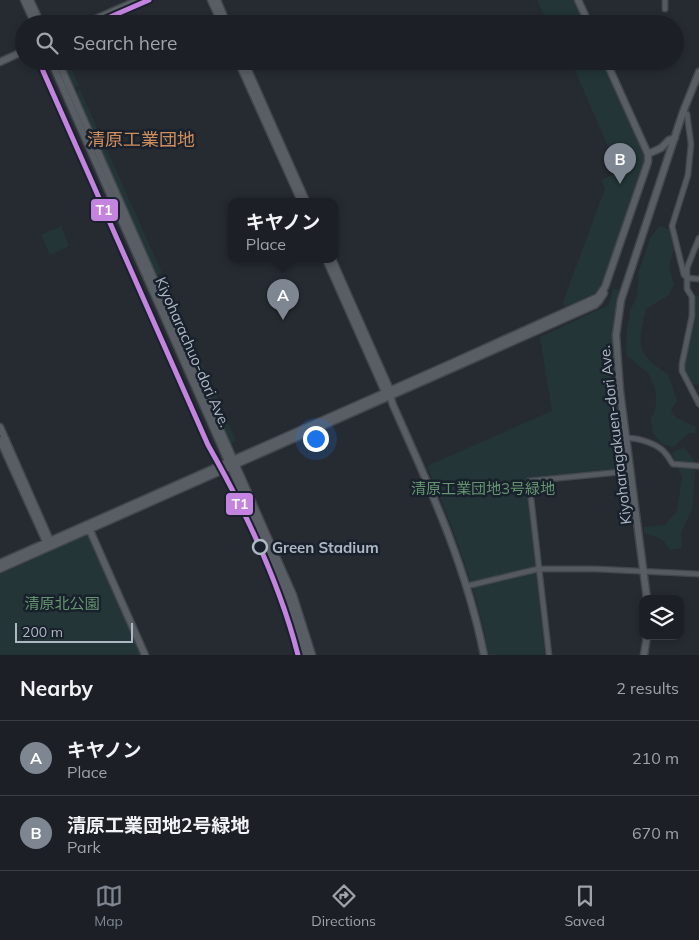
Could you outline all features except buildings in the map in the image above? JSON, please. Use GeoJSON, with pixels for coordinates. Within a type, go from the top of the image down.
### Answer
{"type":"FeatureCollection","features":[{"type":"Feature","properties":{"kind":"street"},"geometry":{"type":"LineString","coordinates":[[24,0],[31,15]]}},
{"type":"Feature","properties":{"kind":"street"},"geometry":{"type":"LineString","coordinates":[[30,0],[37,15]]}},
{"type":"Feature","properties":{"kind":"street"},"geometry":{"type":"LineString","coordinates":[[105,15],[139,0]]}},
{"type":"Feature","properties":{"kind":"street"},"geometry":{"type":"LineString","coordinates":[[211,0],[218,15]]}},
{"type":"Feature","properties":{"kind":"street"},"geometry":{"type":"LineString","coordinates":[[218,0],[224,15]]}},
{"type":"Feature","properties":{"kind":"street"},"geometry":{"type":"LineString","coordinates":[[578,0],[585,15]]}},
{"type":"Feature","properties":{"kind":"street"},"geometry":{"type":"LineString","coordinates":[[665,0],[665,8]]}},
{"type":"Feature","properties":{"kind":"street"},"geometry":{"type":"LineString","coordinates":[[0,62],[15,55]]}},
{"type":"Feature","properties":{"kind":"street","name":"Kiyoharachuo-dori Ave."},"geometry":{"type":"LineString","coordinates":[[55,70],[293,595],[312,655]]}},
{"type":"Feature","properties":{"kind":"street","name":"Kiyoharachuo-dori Ave."},"geometry":{"type":"LineString","coordinates":[[62,70],[233,463],[289,599],[306,655]]}},
{"type":"Feature","properties":{"kind":"street"},"geometry":{"type":"LineString","coordinates":[[242,70],[300,198]]}},
{"type":"Feature","properties":{"kind":"street"},"geometry":{"type":"LineString","coordinates":[[248,70],[305,198]]}},
{"type":"Feature","properties":{"kind":"street"},"geometry":{"type":"LineString","coordinates":[[0,563],[88,527],[388,392],[595,305],[601,299],[648,162],[648,154],[610,70]]}},
{"type":"Feature","properties":{"kind":"street","name":"Kiyoharagakuen-dori Ave."},"geometry":{"type":"LineString","coordinates":[[647,595],[620,391],[616,335],[622,300],[683,112],[699,72]]}},
{"type":"Feature","properties":{"kind":"street"},"geometry":{"type":"LineString","coordinates":[[683,112],[687,114],[691,144],[686,183],[672,226],[684,275],[688,278],[699,279]]}},
{"type":"Feature","properties":{"kind":"street"},"geometry":{"type":"LineString","coordinates":[[648,154],[675,138]]}},
{"type":"Feature","properties":{"kind":"street"},"geometry":{"type":"LineString","coordinates":[[699,238],[687,268],[687,289],[692,297],[692,316],[682,364],[682,371],[699,404]]}},
{"type":"Feature","properties":{"kind":"street"},"geometry":{"type":"LineString","coordinates":[[328,263],[388,392]]}},
{"type":"Feature","properties":{"kind":"street"},"geometry":{"type":"LineString","coordinates":[[334,263],[447,527],[467,586],[484,655]]}},
{"type":"Feature","properties":{"kind":"street"},"geometry":{"type":"LineString","coordinates":[[0,427],[49,544]]}},
{"type":"Feature","properties":{"kind":"street"},"geometry":{"type":"LineString","coordinates":[[627,438],[634,438],[659,448],[666,453],[673,464],[699,466]]}},
{"type":"Feature","properties":{"kind":"street"},"geometry":{"type":"LineString","coordinates":[[0,440],[49,544]]}},
{"type":"Feature","properties":{"kind":"street"},"geometry":{"type":"LineString","coordinates":[[549,655],[528,481],[631,471]]}},
{"type":"Feature","properties":{"kind":"street"},"geometry":{"type":"LineString","coordinates":[[88,527],[145,655]]}},
{"type":"Feature","properties":{"kind":"street"},"geometry":{"type":"LineString","coordinates":[[0,569],[49,544]]}},
{"type":"Feature","properties":{"kind":"street"},"geometry":{"type":"LineString","coordinates":[[467,586],[538,569],[699,574]]}},
{"type":"Feature","properties":{"kind":"street"},"geometry":{"type":"LineString","coordinates":[[644,655],[646,640]]}},
{"type":"Feature","properties":{"kind":"green space"},"geometry":{"type":"Polygon","coordinates":[[[537,0],[576,0],[583,15],[544,15],[537,0]]]}},
{"type":"Feature","properties":{"kind":"green space"},"geometry":{"type":"Polygon","coordinates":[[[65,70],[72,70],[79,86],[72,87],[65,70]]]}},
{"type":"Feature","properties":{"kind":"green space"},"geometry":{"type":"Polygon","coordinates":[[[575,70],[608,70],[646,156],[646,163],[599,291],[565,307],[563,302],[605,189],[601,180],[619,172],[575,70]]]}},
{"type":"Feature","properties":{"kind":"green space"},"geometry":{"type":"Polygon","coordinates":[[[80,90],[162,273],[156,276],[75,94],[80,90]]]}},
{"type":"Feature","properties":{"kind":"green space"},"geometry":{"type":"Polygon","coordinates":[[[61,226],[69,246],[50,255],[41,235],[61,226]]]}},
{"type":"Feature","properties":{"kind":"green space"},"geometry":{"type":"Polygon","coordinates":[[[659,226],[671,230],[674,248],[669,267],[674,284],[669,295],[646,309],[641,340],[644,354],[657,367],[668,374],[677,401],[671,409],[675,417],[696,427],[695,433],[689,433],[674,447],[662,444],[653,433],[651,419],[655,412],[655,387],[648,373],[626,355],[627,329],[630,310],[637,297],[639,271],[650,239],[659,226]]]}},
{"type":"Feature","properties":{"kind":"green space"},"geometry":{"type":"Polygon","coordinates":[[[165,280],[236,441],[230,444],[159,283],[165,280]]]}},
{"type":"Feature","properties":{"kind":"green space","name":"清原工業団地3号緑地"},"geometry":{"type":"Polygon","coordinates":[[[613,289],[619,289],[612,335],[616,386],[627,469],[526,479],[545,655],[489,655],[471,582],[455,535],[427,466],[552,411],[540,337],[609,305],[613,289]]]}},
{"type":"Feature","properties":{"kind":"green space"},"geometry":{"type":"Polygon","coordinates":[[[699,295],[699,384],[692,385],[683,369],[695,320],[695,296],[699,295]]]}},
{"type":"Feature","properties":{"kind":"green space"},"geometry":{"type":"Polygon","coordinates":[[[684,447],[696,463],[692,510],[681,532],[682,548],[670,550],[662,539],[644,533],[644,527],[665,525],[677,511],[682,477],[672,453],[684,447]]]}},
{"type":"Feature","properties":{"kind":"green space","name":"清原北公園"},"geometry":{"type":"Polygon","coordinates":[[[87,535],[90,536],[142,655],[0,655],[0,574],[87,535]]]}},
{"type":"Feature","properties":{"kind":"tram line"},"geometry":{"type":"LineString","coordinates":[[242,505],[248,520]]}},
{"type":"Feature","properties":{"kind":"transit line","name":"T1"},"geometry":{"type":"LineString","coordinates":[[115,15],[149,0]]}},
{"type":"Feature","properties":{"kind":"transit line","name":"T1"},"geometry":{"type":"LineString","coordinates":[[43,70],[208,445],[260,547],[281,600],[298,655]]}},
{"type":"Feature","properties":{"kind":"place","name":"清原工業団地2号緑地"},"geometry":{"type":"Point","coordinates":[620,184]}},
{"type":"Feature","properties":{"kind":"place","name":"キヤノン"},"geometry":{"type":"Point","coordinates":[283,320]}},
{"type":"Feature","properties":{"kind":"place","name":"Green Stadium"},"geometry":{"type":"Point","coordinates":[260,547]}},
{"type":"Feature","properties":{"kind":"district","name":"清原工業団地"},"geometry":{"type":"Point","coordinates":[141,139]}}]}
